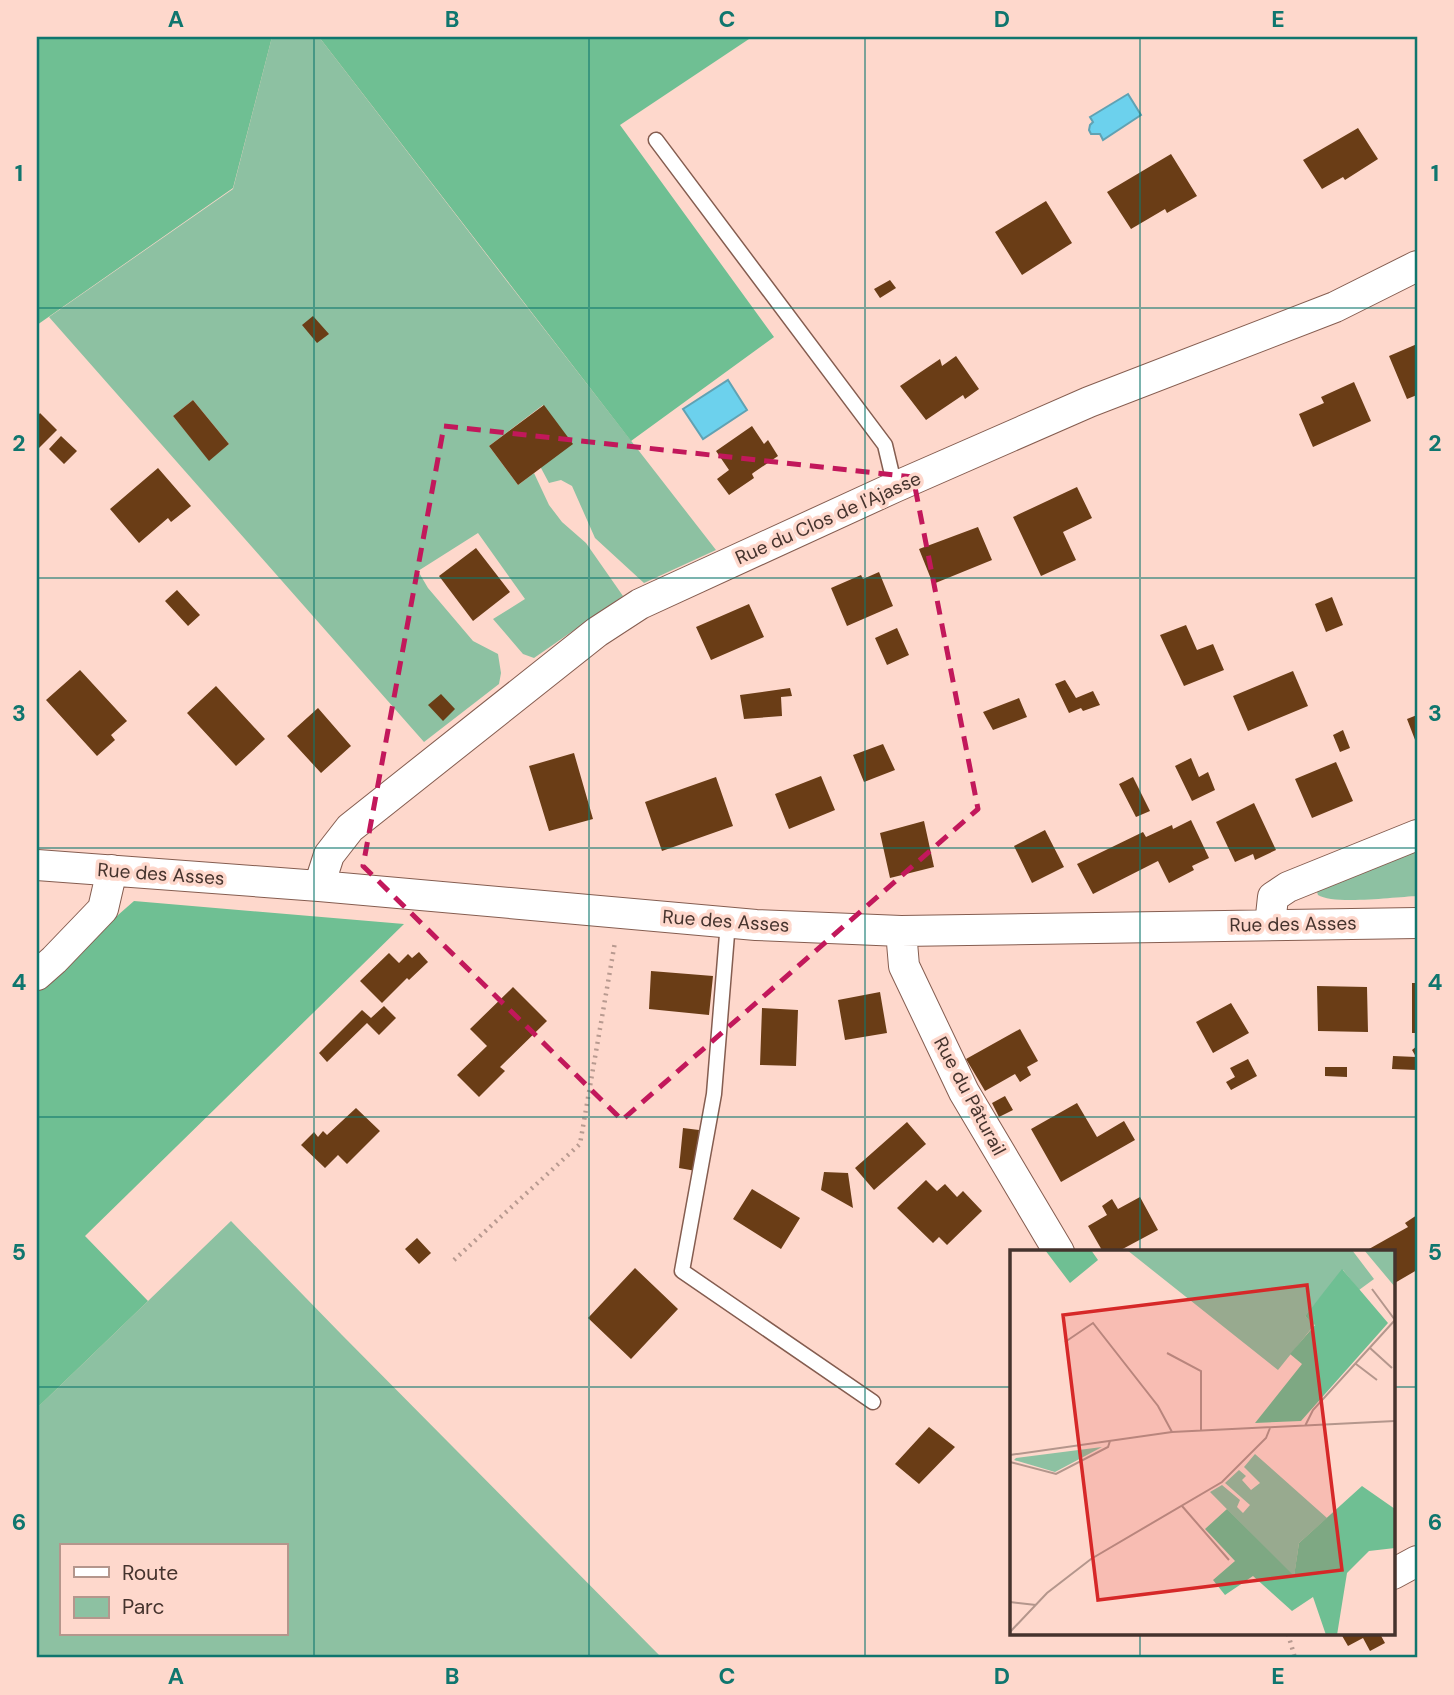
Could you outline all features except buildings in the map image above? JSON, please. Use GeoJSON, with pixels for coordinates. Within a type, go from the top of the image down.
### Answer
{"type":"FeatureCollection","features":[{"type":"Feature","properties":{"kind":"street","name":"Rue du Clos de l'Ajasse"},"geometry":{"type":"LineString","coordinates":[[319,886],[329,855],[350,828],[597,632],[640,604],[1089,402],[1335,307],[1417,266]]}},
{"type":"Feature","properties":{"kind":"street"},"geometry":{"type":"LineString","coordinates":[[1270,925],[1273,897],[1288,887],[1417,835]]}},
{"type":"Feature","properties":{"kind":"street","name":"Rue des Asses"},"geometry":{"type":"LineString","coordinates":[[37,865],[319,886],[728,922],[901,932],[1417,923]]}},
{"type":"Feature","properties":{"kind":"street"},"geometry":{"type":"LineString","coordinates":[[37,975],[103,909],[112,870]]}},
{"type":"Feature","properties":{"kind":"street","name":"Rue du Pâturail"},"geometry":{"type":"LineString","coordinates":[[901,932],[904,966],[964,1092],[1058,1250]]}},
{"type":"Feature","properties":{"kind":"street"},"geometry":{"type":"LineString","coordinates":[[1394,1573],[1417,1561]]}},
{"type":"Feature","properties":{"kind":"lane"},"geometry":{"type":"LineString","coordinates":[[656,140],[885,445],[895,487]]}},
{"type":"Feature","properties":{"kind":"lane"},"geometry":{"type":"LineString","coordinates":[[728,922],[714,1094],[682,1271],[873,1402]]}},
{"type":"Feature","properties":{"kind":"path"},"geometry":{"type":"LineString","coordinates":[[454,1261],[580,1144],[620,913]]}},
{"type":"Feature","properties":{"kind":"path"},"geometry":{"type":"LineString","coordinates":[[1289,1636],[1295,1658]]}},
{"type":"Feature","properties":{"kind":"highlighted area"},"geometry":{"type":"Polygon","coordinates":[[[444,426],[913,477],[978,809],[622,1120],[363,866],[444,426]]]}},
{"type":"Feature","properties":{"kind":"green space"},"geometry":{"type":"Polygon","coordinates":[[[37,37],[272,37],[233,188],[37,325],[37,37]]]}},
{"type":"Feature","properties":{"kind":"green space"},"geometry":{"type":"Polygon","coordinates":[[[272,37],[319,37],[716,550],[644,583],[595,538],[572,486],[561,480],[549,483],[541,468],[543,405],[489,446],[518,485],[534,473],[549,505],[562,522],[586,543],[623,596],[534,658],[523,654],[493,619],[525,599],[478,533],[418,571],[428,588],[473,641],[498,654],[501,673],[499,684],[424,742],[49,317],[233,189],[272,37]],[[193,400],[173,416],[209,460],[229,444],[193,400]]]}},
{"type":"Feature","properties":{"kind":"green space"},"geometry":{"type":"Polygon","coordinates":[[[319,37],[752,37],[620,125],[774,337],[631,441],[319,37]]]}},
{"type":"Feature","properties":{"kind":"green space"},"geometry":{"type":"Polygon","coordinates":[[[1417,845],[1417,896],[1337,900],[1318,895],[1315,886],[1417,845]]]}},
{"type":"Feature","properties":{"kind":"green space"},"geometry":{"type":"Polygon","coordinates":[[[134,901],[404,924],[85,1236],[148,1301],[37,1408],[37,986],[134,901]]]}},
{"type":"Feature","properties":{"kind":"green space"},"geometry":{"type":"Polygon","coordinates":[[[231,1221],[662,1658],[37,1658],[37,1408],[231,1221]]]}},
{"type":"Feature","properties":{"kind":"water"},"geometry":{"type":"Polygon","coordinates":[[[1128,94],[1141,115],[1103,140],[1100,134],[1091,134],[1089,130],[1093,122],[1090,117],[1128,94]]]}},
{"type":"Feature","properties":{"kind":"water"},"geometry":{"type":"Polygon","coordinates":[[[728,380],[747,410],[703,439],[683,409],[728,380]]]}}]}
